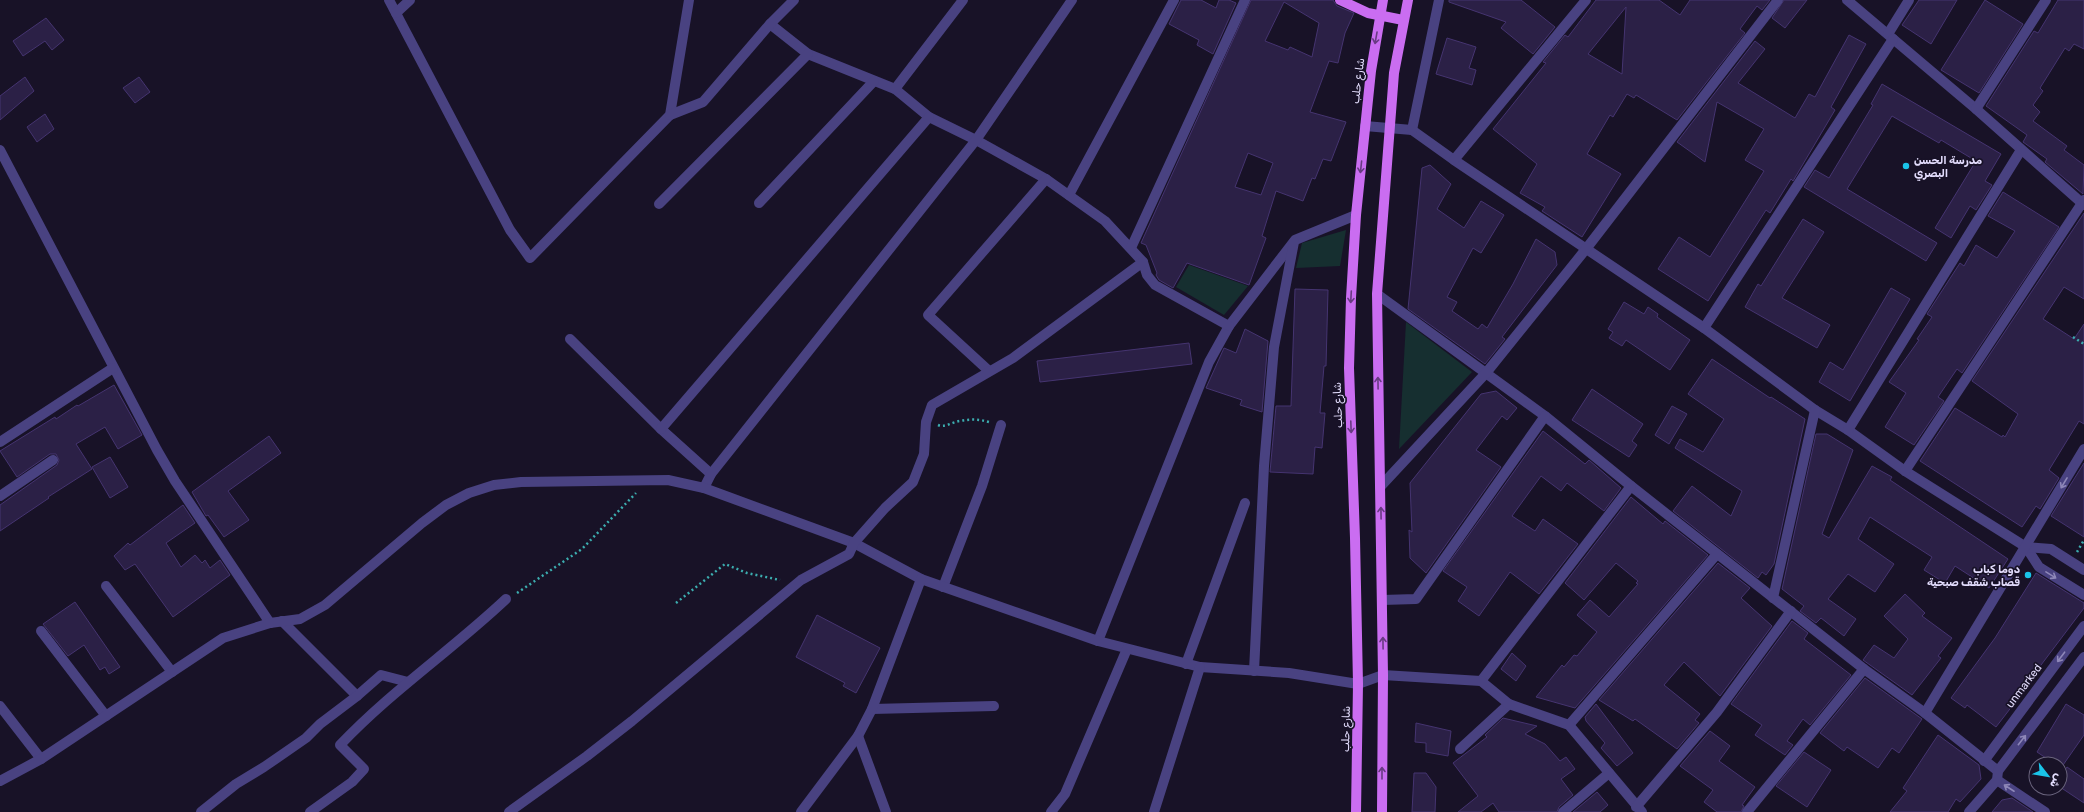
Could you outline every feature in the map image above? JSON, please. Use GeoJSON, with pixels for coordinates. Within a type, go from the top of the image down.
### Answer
{"type":"FeatureCollection","features":[{"type":"Feature","properties":{"kind":"main road"},"geometry":{"type":"LineString","coordinates":[[1340,0],[1368,13],[1403,20]]}},
{"type":"Feature","properties":{"kind":"main road","name":"شارع حلب"},"geometry":{"type":"LineString","coordinates":[[1356,812],[1358,684],[1349,368],[1356,216],[1371,70],[1384,0]]}},
{"type":"Feature","properties":{"kind":"main road"},"geometry":{"type":"LineString","coordinates":[[1382,812],[1383,675],[1377,294],[1388,128],[1394,73],[1408,0]]}},
{"type":"Feature","properties":{"kind":"street"},"geometry":{"type":"LineString","coordinates":[[389,0],[510,230],[530,258],[670,115],[703,102],[770,24],[794,0]]}},
{"type":"Feature","properties":{"kind":"street"},"geometry":{"type":"LineString","coordinates":[[396,14],[410,0]]}},
{"type":"Feature","properties":{"kind":"street"},"geometry":{"type":"LineString","coordinates":[[670,115],[689,0]]}},
{"type":"Feature","properties":{"kind":"street"},"geometry":{"type":"LineString","coordinates":[[895,90],[962,0]]}},
{"type":"Feature","properties":{"kind":"street"},"geometry":{"type":"LineString","coordinates":[[704,488],[711,474],[976,140],[1072,0]]}},
{"type":"Feature","properties":{"kind":"street"},"geometry":{"type":"LineString","coordinates":[[1069,195],[1174,0]]}},
{"type":"Feature","properties":{"kind":"street"},"geometry":{"type":"LineString","coordinates":[[1131,248],[1245,0]]}},
{"type":"Feature","properties":{"kind":"street"},"geometry":{"type":"LineString","coordinates":[[1412,130],[1439,0]]}},
{"type":"Feature","properties":{"kind":"street"},"geometry":{"type":"LineString","coordinates":[[1454,160],[1586,0]]}},
{"type":"Feature","properties":{"kind":"street"},"geometry":{"type":"LineString","coordinates":[[1380,487],[1486,374],[1586,249],[1778,0]]}},
{"type":"Feature","properties":{"kind":"street"},"geometry":{"type":"LineString","coordinates":[[1847,0],[2083,202],[1905,471]]}},
{"type":"Feature","properties":{"kind":"street"},"geometry":{"type":"LineString","coordinates":[[1704,328],[1890,37],[1909,0]]}},
{"type":"Feature","properties":{"kind":"street"},"geometry":{"type":"LineString","coordinates":[[1976,109],[2046,0]]}},
{"type":"Feature","properties":{"kind":"street"},"geometry":{"type":"LineString","coordinates":[[770,24],[808,54],[874,80],[895,90],[929,117],[976,140],[1046,179],[1105,221],[1143,262],[1147,275],[1155,285],[1229,326]]}},
{"type":"Feature","properties":{"kind":"street"},"geometry":{"type":"LineString","coordinates":[[659,204],[808,54]]}},
{"type":"Feature","properties":{"kind":"street"},"geometry":{"type":"LineString","coordinates":[[760,203],[874,80]]}},
{"type":"Feature","properties":{"kind":"street"},"geometry":{"type":"LineString","coordinates":[[661,429],[929,117]]}},
{"type":"Feature","properties":{"kind":"street"},"geometry":{"type":"LineString","coordinates":[[1365,126],[1412,130],[1454,160],[1704,328],[1815,410],[1848,430],[1905,471],[2026,547],[2039,567],[2084,595]]}},
{"type":"Feature","properties":{"kind":"street"},"geometry":{"type":"LineString","coordinates":[[0,150],[93,326],[113,368],[175,481],[270,624]]}},
{"type":"Feature","properties":{"kind":"street"},"geometry":{"type":"LineString","coordinates":[[1848,430],[2022,150]]}},
{"type":"Feature","properties":{"kind":"street"},"geometry":{"type":"LineString","coordinates":[[989,371],[928,315],[1046,179]]}},
{"type":"Feature","properties":{"kind":"street"},"geometry":{"type":"LineString","coordinates":[[1098,641],[1210,362],[1229,326],[1295,240],[1356,216]]}},
{"type":"Feature","properties":{"kind":"street"},"geometry":{"type":"LineString","coordinates":[[1254,671],[1264,466],[1274,346],[1295,240]]}},
{"type":"Feature","properties":{"kind":"street"},"geometry":{"type":"LineString","coordinates":[[509,812],[587,756],[632,721],[801,580],[849,554],[854,542],[885,508],[913,482],[924,454],[926,422],[932,405],[1013,358],[1143,262]]}},
{"type":"Feature","properties":{"kind":"street"},"geometry":{"type":"LineString","coordinates":[[1377,294],[1545,416],[1773,598],[1864,669],[1925,714],[1984,761],[1997,775],[2045,812]]}},
{"type":"Feature","properties":{"kind":"street"},"geometry":{"type":"LineString","coordinates":[[570,339],[661,429],[711,474]]}},
{"type":"Feature","properties":{"kind":"street"},"geometry":{"type":"LineString","coordinates":[[0,442],[113,368]]}},
{"type":"Feature","properties":{"kind":"street"},"geometry":{"type":"LineString","coordinates":[[1773,598],[1815,410]]}},
{"type":"Feature","properties":{"kind":"street"},"geometry":{"type":"LineString","coordinates":[[1382,600],[1416,599],[1545,416]]}},
{"type":"Feature","properties":{"kind":"street"},"geometry":{"type":"LineString","coordinates":[[943,587],[982,486],[1001,425]]}},
{"type":"Feature","properties":{"kind":"street"},"geometry":{"type":"LineString","coordinates":[[1925,714],[2084,449]]}},
{"type":"Feature","properties":{"kind":"street"},"geometry":{"type":"LineString","coordinates":[[0,496],[53,460]]}},
{"type":"Feature","properties":{"kind":"street"},"geometry":{"type":"LineString","coordinates":[[0,781],[41,759],[223,638],[282,621],[300,619],[325,605],[446,504],[470,493],[494,485],[520,482],[668,480],[704,488],[854,542],[921,579],[943,587],[1098,641],[1200,667],[1289,673],[1358,684],[1383,675],[1481,681],[1509,704],[1569,725],[1639,809],[1717,712],[1791,611]]}},
{"type":"Feature","properties":{"kind":"street"},"geometry":{"type":"LineString","coordinates":[[1481,681],[1631,486]]}},
{"type":"Feature","properties":{"kind":"street"},"geometry":{"type":"LineString","coordinates":[[1186,664],[1246,503]]}},
{"type":"Feature","properties":{"kind":"street"},"geometry":{"type":"LineString","coordinates":[[2026,547],[2051,549],[2084,570]]}},
{"type":"Feature","properties":{"kind":"street"},"geometry":{"type":"LineString","coordinates":[[1569,725],[1717,554]]}},
{"type":"Feature","properties":{"kind":"street"},"geometry":{"type":"LineString","coordinates":[[801,812],[858,736],[872,709],[921,579]]}},
{"type":"Feature","properties":{"kind":"street"},"geometry":{"type":"LineString","coordinates":[[106,586],[172,672]]}},
{"type":"Feature","properties":{"kind":"street"},"geometry":{"type":"LineString","coordinates":[[310,812],[352,782],[364,769],[340,745],[368,716],[408,682],[473,631],[506,599]]}},
{"type":"Feature","properties":{"kind":"street"},"geometry":{"type":"LineString","coordinates":[[282,621],[357,696]]}},
{"type":"Feature","properties":{"kind":"street","name":"unmarked"},"geometry":{"type":"LineString","coordinates":[[1984,761],[2084,626]]}},
{"type":"Feature","properties":{"kind":"street"},"geometry":{"type":"LineString","coordinates":[[41,630],[106,716]]}},
{"type":"Feature","properties":{"kind":"street"},"geometry":{"type":"LineString","coordinates":[[1051,812],[1065,794],[1127,649]]}},
{"type":"Feature","properties":{"kind":"street"},"geometry":{"type":"LineString","coordinates":[[1969,812],[2084,657]]}},
{"type":"Feature","properties":{"kind":"street"},"geometry":{"type":"LineString","coordinates":[[1154,812],[1200,667]]}},
{"type":"Feature","properties":{"kind":"street"},"geometry":{"type":"LineString","coordinates":[[1747,812],[1864,669]]}},
{"type":"Feature","properties":{"kind":"street"},"geometry":{"type":"LineString","coordinates":[[201,812],[236,784],[264,768],[280,754],[306,738],[320,724],[357,696],[381,675],[408,682]]}},
{"type":"Feature","properties":{"kind":"street"},"geometry":{"type":"LineString","coordinates":[[1460,749],[1509,704]]}},
{"type":"Feature","properties":{"kind":"street"},"geometry":{"type":"LineString","coordinates":[[0,706],[41,759]]}},
{"type":"Feature","properties":{"kind":"street"},"geometry":{"type":"LineString","coordinates":[[872,709],[994,706]]}},
{"type":"Feature","properties":{"kind":"street"},"geometry":{"type":"LineString","coordinates":[[858,736],[886,812]]}},
{"type":"Feature","properties":{"kind":"street"},"geometry":{"type":"LineString","coordinates":[[1563,812],[1609,773]]}},
{"type":"Feature","properties":{"kind":"path"},"geometry":{"type":"LineString","coordinates":[[2073,337],[2084,344]]}},
{"type":"Feature","properties":{"kind":"path"},"geometry":{"type":"LineString","coordinates":[[926,422],[942,427],[959,421],[978,419],[1001,425]]}},
{"type":"Feature","properties":{"kind":"path"},"geometry":{"type":"LineString","coordinates":[[506,599],[551,572],[582,549],[649,480]]}},
{"type":"Feature","properties":{"kind":"path"},"geometry":{"type":"LineString","coordinates":[[676,603],[725,564],[747,573],[781,580],[801,580]]}},
{"type":"Feature","properties":{"kind":"green space"},"geometry":{"type":"Polygon","coordinates":[[[1346,230],[1340,266],[1296,268],[1302,243],[1346,230]]]}},
{"type":"Feature","properties":{"kind":"green space"},"geometry":{"type":"Polygon","coordinates":[[[1189,265],[1248,286],[1224,315],[1176,287],[1189,265]]]}},
{"type":"Feature","properties":{"kind":"green space"},"geometry":{"type":"Polygon","coordinates":[[[1406,322],[1472,372],[1399,449],[1406,322]]]}},
{"type":"Feature","properties":{"kind":"building"},"geometry":{"type":"Polygon","coordinates":[[[1181,0],[1201,0],[1216,8],[1219,0],[1229,0],[1236,3],[1213,54],[1197,45],[1199,40],[1169,24],[1181,0]]]}},
{"type":"Feature","properties":{"kind":"building"},"geometry":{"type":"Polygon","coordinates":[[[1251,0],[1333,0],[1337,6],[1354,13],[1345,33],[1338,63],[1329,61],[1310,112],[1346,122],[1331,161],[1323,159],[1315,179],[1312,178],[1303,201],[1276,191],[1262,236],[1266,238],[1249,285],[1187,263],[1173,288],[1159,280],[1146,245],[1141,243],[1251,0]],[[1284,2],[1265,41],[1288,50],[1290,47],[1312,57],[1319,23],[1284,2]],[[1248,153],[1235,187],[1261,195],[1273,163],[1248,153]]]}},
{"type":"Feature","properties":{"kind":"building"},"geometry":{"type":"Polygon","coordinates":[[[1449,0],[1521,0],[1555,27],[1533,54],[1501,28],[1506,22],[1449,2],[1449,0]]]}},
{"type":"Feature","properties":{"kind":"building"},"geometry":{"type":"Polygon","coordinates":[[[1596,0],[1659,0],[1680,15],[1690,0],[1770,0],[1762,10],[1757,6],[1740,29],[1745,33],[1677,120],[1636,95],[1634,98],[1627,94],[1613,117],[1610,115],[1587,154],[1621,174],[1582,237],[1542,211],[1545,207],[1520,193],[1537,164],[1493,129],[1546,63],[1543,62],[1565,35],[1568,37],[1596,0]],[[1626,7],[1588,54],[1622,74],[1626,7]]]}},
{"type":"Feature","properties":{"kind":"building"},"geometry":{"type":"Polygon","coordinates":[[[1784,0],[1807,0],[1785,28],[1772,18],[1784,0]]]}},
{"type":"Feature","properties":{"kind":"building"},"geometry":{"type":"Polygon","coordinates":[[[1919,0],[1957,0],[1931,44],[1902,25],[1919,0]]]}},
{"type":"Feature","properties":{"kind":"building"},"geometry":{"type":"Polygon","coordinates":[[[1985,0],[2023,24],[1979,93],[1941,70],[1985,0]]]}},
{"type":"Feature","properties":{"kind":"building"},"geometry":{"type":"Polygon","coordinates":[[[2058,0],[2084,0],[2084,49],[2074,44],[2069,51],[2065,48],[2040,88],[2043,91],[2033,105],[2040,112],[2033,121],[2067,146],[2064,150],[2084,165],[2083,194],[2045,162],[2047,159],[2023,142],[2027,135],[1986,106],[2034,31],[2038,33],[2058,0]]]}},
{"type":"Feature","properties":{"kind":"building"},"geometry":{"type":"Polygon","coordinates":[[[46,18],[64,40],[52,50],[45,41],[23,56],[13,41],[46,18]]]}},
{"type":"Feature","properties":{"kind":"building"},"geometry":{"type":"Polygon","coordinates":[[[1849,35],[1866,44],[1831,107],[1835,110],[1793,181],[1791,179],[1770,213],[1766,210],[1708,301],[1658,269],[1679,237],[1710,257],[1764,171],[1745,160],[1764,129],[1717,102],[1705,162],[1677,142],[1755,41],[1765,49],[1738,83],[1795,118],[1809,94],[1815,97],[1849,35]]]}},
{"type":"Feature","properties":{"kind":"building"},"geometry":{"type":"Polygon","coordinates":[[[1447,38],[1476,47],[1469,68],[1476,70],[1472,85],[1436,74],[1447,38]]]}},
{"type":"Feature","properties":{"kind":"building"},"geometry":{"type":"Polygon","coordinates":[[[25,77],[34,91],[0,120],[0,96],[25,77]]]}},
{"type":"Feature","properties":{"kind":"building"},"geometry":{"type":"Polygon","coordinates":[[[139,77],[150,92],[135,103],[123,88],[139,77]]]}},
{"type":"Feature","properties":{"kind":"building"},"geometry":{"type":"Polygon","coordinates":[[[1882,84],[2001,154],[1985,181],[1992,185],[1976,210],[1970,206],[1951,238],[1935,228],[1976,161],[1941,140],[1939,143],[1892,116],[1847,189],[1937,243],[1926,261],[1804,187],[1815,170],[1829,178],[1873,105],[1871,104],[1882,84]]]}},
{"type":"Feature","properties":{"kind":"building"},"geometry":{"type":"Polygon","coordinates":[[[45,114],[54,129],[37,142],[27,127],[45,114]]]}},
{"type":"Feature","properties":{"kind":"building"},"geometry":{"type":"Polygon","coordinates":[[[1430,165],[1451,184],[1437,209],[1464,228],[1481,201],[1504,215],[1481,253],[1473,248],[1447,297],[1457,302],[1452,311],[1478,329],[1482,324],[1487,328],[1513,284],[1536,239],[1555,252],[1557,265],[1502,337],[1505,339],[1485,364],[1408,309],[1422,168],[1430,165]]]}},
{"type":"Feature","properties":{"kind":"building"},"geometry":{"type":"Polygon","coordinates":[[[2003,192],[2059,227],[1962,373],[1957,369],[1938,397],[1944,401],[1914,445],[1885,427],[1906,393],[1889,382],[1919,340],[1917,339],[1932,317],[1927,314],[1960,263],[1964,266],[1976,245],[1997,258],[2015,231],[1988,216],[2003,192]]]}},
{"type":"Feature","properties":{"kind":"building"},"geometry":{"type":"Polygon","coordinates":[[[2084,213],[2084,299],[2064,287],[2043,319],[2074,339],[2084,324],[2084,424],[2079,421],[2049,470],[2059,478],[2040,509],[2036,506],[2022,527],[1920,461],[1955,408],[2002,437],[2003,435],[2005,437],[2018,414],[1972,381],[2084,213]]]}},
{"type":"Feature","properties":{"kind":"building"},"geometry":{"type":"Polygon","coordinates":[[[1803,219],[1824,232],[1782,298],[1830,325],[1817,348],[1745,307],[1758,284],[1761,286],[1803,219]]]}},
{"type":"Feature","properties":{"kind":"building"},"geometry":{"type":"Polygon","coordinates":[[[1891,288],[1910,299],[1850,401],[1819,382],[1830,362],[1843,370],[1891,288]]]}},
{"type":"Feature","properties":{"kind":"building"},"geometry":{"type":"Polygon","coordinates":[[[1295,289],[1328,290],[1326,366],[1324,366],[1320,413],[1325,413],[1322,448],[1315,447],[1313,474],[1270,472],[1276,406],[1291,406],[1295,289]]]}},
{"type":"Feature","properties":{"kind":"building"},"geometry":{"type":"Polygon","coordinates":[[[1624,302],[1644,314],[1648,307],[1658,314],[1657,317],[1690,340],[1670,370],[1626,340],[1622,346],[1609,338],[1613,332],[1608,329],[1624,302]]]}},
{"type":"Feature","properties":{"kind":"building"},"geometry":{"type":"Polygon","coordinates":[[[1245,329],[1268,341],[1262,412],[1240,405],[1242,400],[1206,388],[1224,348],[1236,353],[1245,329]]]}},
{"type":"Feature","properties":{"kind":"building"},"geometry":{"type":"Polygon","coordinates":[[[1189,343],[1192,364],[1040,382],[1037,361],[1189,343]]]}},
{"type":"Feature","properties":{"kind":"building"},"geometry":{"type":"Polygon","coordinates":[[[1712,359],[1770,398],[1771,397],[1805,419],[1774,564],[1766,575],[1762,572],[1758,578],[1673,511],[1692,486],[1731,516],[1742,491],[1675,448],[1680,439],[1703,452],[1724,419],[1688,394],[1712,359]]]}},
{"type":"Feature","properties":{"kind":"building"},"geometry":{"type":"Polygon","coordinates":[[[114,385],[142,435],[118,449],[105,427],[76,444],[92,469],[48,497],[49,498],[0,531],[0,505],[57,465],[59,460],[56,454],[50,454],[17,477],[0,451],[55,417],[56,419],[77,405],[78,406],[114,385]]]}},
{"type":"Feature","properties":{"kind":"building"},"geometry":{"type":"Polygon","coordinates":[[[1592,389],[1643,424],[1632,441],[1637,445],[1629,457],[1572,420],[1592,389]]]}},
{"type":"Feature","properties":{"kind":"building"},"geometry":{"type":"Polygon","coordinates":[[[1496,391],[1517,408],[1507,420],[1502,416],[1476,450],[1501,467],[1426,573],[1410,558],[1409,530],[1412,532],[1410,483],[1481,394],[1496,391]]]}},
{"type":"Feature","properties":{"kind":"building"},"geometry":{"type":"Polygon","coordinates":[[[1672,406],[1687,414],[1669,444],[1655,435],[1672,406]]]}},
{"type":"Feature","properties":{"kind":"building"},"geometry":{"type":"Polygon","coordinates":[[[1543,431],[1585,464],[1589,460],[1621,488],[1604,511],[1567,483],[1561,491],[1541,476],[1512,516],[1535,531],[1543,519],[1578,544],[1539,594],[1510,572],[1479,616],[1458,601],[1467,587],[1443,571],[1543,431]]]}},
{"type":"Feature","properties":{"kind":"building"},"geometry":{"type":"Polygon","coordinates":[[[1816,434],[1827,434],[1853,450],[1822,534],[1829,538],[1872,466],[1892,477],[1890,480],[2008,559],[1989,588],[1955,566],[1945,583],[1924,570],[1932,557],[1870,517],[1858,539],[1894,564],[1875,592],[1848,574],[1828,599],[1856,619],[1844,636],[1821,618],[1816,623],[1800,611],[1804,606],[1782,589],[1816,434]]]}},
{"type":"Feature","properties":{"kind":"building"},"geometry":{"type":"Polygon","coordinates":[[[269,436],[281,453],[228,491],[249,520],[224,537],[208,515],[206,516],[192,492],[269,436]]]}},
{"type":"Feature","properties":{"kind":"building"},"geometry":{"type":"Polygon","coordinates":[[[110,457],[128,487],[110,498],[92,467],[110,457]]]}},
{"type":"Feature","properties":{"kind":"building"},"geometry":{"type":"Polygon","coordinates":[[[2084,463],[2084,537],[2051,516],[2084,463]]]}},
{"type":"Feature","properties":{"kind":"building"},"geometry":{"type":"Polygon","coordinates":[[[1631,497],[1663,524],[1665,521],[1708,555],[1575,708],[1536,697],[1562,665],[1564,667],[1574,655],[1577,656],[1597,632],[1577,615],[1590,600],[1609,617],[1638,584],[1636,583],[1638,581],[1616,563],[1584,600],[1565,583],[1631,497]]]}},
{"type":"Feature","properties":{"kind":"building"},"geometry":{"type":"Polygon","coordinates":[[[183,505],[195,523],[166,543],[181,567],[195,555],[202,563],[205,560],[210,568],[220,560],[230,575],[173,617],[135,564],[125,570],[114,556],[128,543],[130,545],[183,505]]]}},
{"type":"Feature","properties":{"kind":"building"},"geometry":{"type":"Polygon","coordinates":[[[1718,563],[1750,588],[1741,598],[1772,626],[1720,696],[1684,662],[1664,685],[1700,714],[1695,720],[1699,723],[1677,749],[1635,719],[1633,721],[1599,700],[1718,563]]]}},
{"type":"Feature","properties":{"kind":"building"},"geometry":{"type":"Polygon","coordinates":[[[2036,573],[2084,603],[2084,608],[2038,669],[2040,670],[1996,727],[1967,705],[1965,708],[1951,698],[1995,638],[2036,573]]]}},
{"type":"Feature","properties":{"kind":"building"},"geometry":{"type":"Polygon","coordinates":[[[1905,594],[1925,613],[1922,616],[1952,638],[1938,656],[1941,658],[1912,695],[1863,660],[1874,645],[1894,658],[1908,639],[1884,616],[1905,594]]]}},
{"type":"Feature","properties":{"kind":"building"},"geometry":{"type":"Polygon","coordinates":[[[75,602],[120,667],[109,674],[105,667],[100,670],[84,645],[68,656],[43,624],[75,602]]]}},
{"type":"Feature","properties":{"kind":"building"},"geometry":{"type":"Polygon","coordinates":[[[817,615],[880,648],[856,693],[843,686],[845,683],[796,657],[817,615]]]}},
{"type":"Feature","properties":{"kind":"building"},"geometry":{"type":"Polygon","coordinates":[[[1792,621],[1808,633],[1804,639],[1851,675],[1810,725],[1803,719],[1787,741],[1793,745],[1785,755],[1755,735],[1762,725],[1731,704],[1792,621]]]}},
{"type":"Feature","properties":{"kind":"building"},"geometry":{"type":"Polygon","coordinates":[[[1512,653],[1526,666],[1516,681],[1501,669],[1512,653]]]}},
{"type":"Feature","properties":{"kind":"building"},"geometry":{"type":"Polygon","coordinates":[[[1865,678],[1922,719],[1899,753],[1892,748],[1878,768],[1847,747],[1844,751],[1820,733],[1865,678]]]}},
{"type":"Feature","properties":{"kind":"building"},"geometry":{"type":"Polygon","coordinates":[[[1596,704],[1633,753],[1617,766],[1601,748],[1605,743],[1586,721],[1585,717],[1596,704]]]}},
{"type":"Feature","properties":{"kind":"building"},"geometry":{"type":"Polygon","coordinates":[[[2066,704],[2084,715],[2084,735],[2068,758],[2068,756],[2043,756],[2037,752],[2066,704]]]}},
{"type":"Feature","properties":{"kind":"building"},"geometry":{"type":"Polygon","coordinates":[[[1503,718],[1537,726],[1525,734],[1545,744],[1560,761],[1566,757],[1575,769],[1561,779],[1573,795],[1559,807],[1557,812],[1499,812],[1493,803],[1481,812],[1458,812],[1478,796],[1453,763],[1487,737],[1485,735],[1503,718]]]}},
{"type":"Feature","properties":{"kind":"building"},"geometry":{"type":"Polygon","coordinates":[[[1416,723],[1451,731],[1448,756],[1426,752],[1426,743],[1415,742],[1416,723]]]}},
{"type":"Feature","properties":{"kind":"building"},"geometry":{"type":"Polygon","coordinates":[[[1710,731],[1730,746],[1719,761],[1755,787],[1742,805],[1744,806],[1741,812],[1717,812],[1704,802],[1713,790],[1680,766],[1710,731]]]}},
{"type":"Feature","properties":{"kind":"building"},"geometry":{"type":"Polygon","coordinates":[[[1938,735],[1979,765],[1981,779],[1960,802],[1956,799],[1948,812],[1890,812],[1907,791],[1903,788],[1938,735]]]}},
{"type":"Feature","properties":{"kind":"building"},"geometry":{"type":"Polygon","coordinates":[[[1804,752],[1831,770],[1807,807],[1776,786],[1804,752]]]}},
{"type":"Feature","properties":{"kind":"building"},"geometry":{"type":"Polygon","coordinates":[[[2068,768],[2084,779],[2084,803],[2068,792],[2068,768]]]}},
{"type":"Feature","properties":{"kind":"building"},"geometry":{"type":"Polygon","coordinates":[[[1414,773],[1426,773],[1436,787],[1435,812],[1412,812],[1414,773]]]}},
{"type":"Feature","properties":{"kind":"building"},"geometry":{"type":"Polygon","coordinates":[[[1597,792],[1608,805],[1600,812],[1573,812],[1597,792]]]}},
{"type":"Feature","properties":{"kind":"building"},"geometry":{"type":"Polygon","coordinates":[[[2012,798],[2033,812],[1992,812],[2002,800],[2012,798]]]}},
{"type":"Feature","properties":{"kind":"place","name":"مدرسة الحسن البصري"},"geometry":{"type":"Point","coordinates":[1906,166]}},
{"type":"Feature","properties":{"kind":"place","name":"دوما كباب قصاب شقف صبحية"},"geometry":{"type":"Point","coordinates":[2028,575]}}]}
